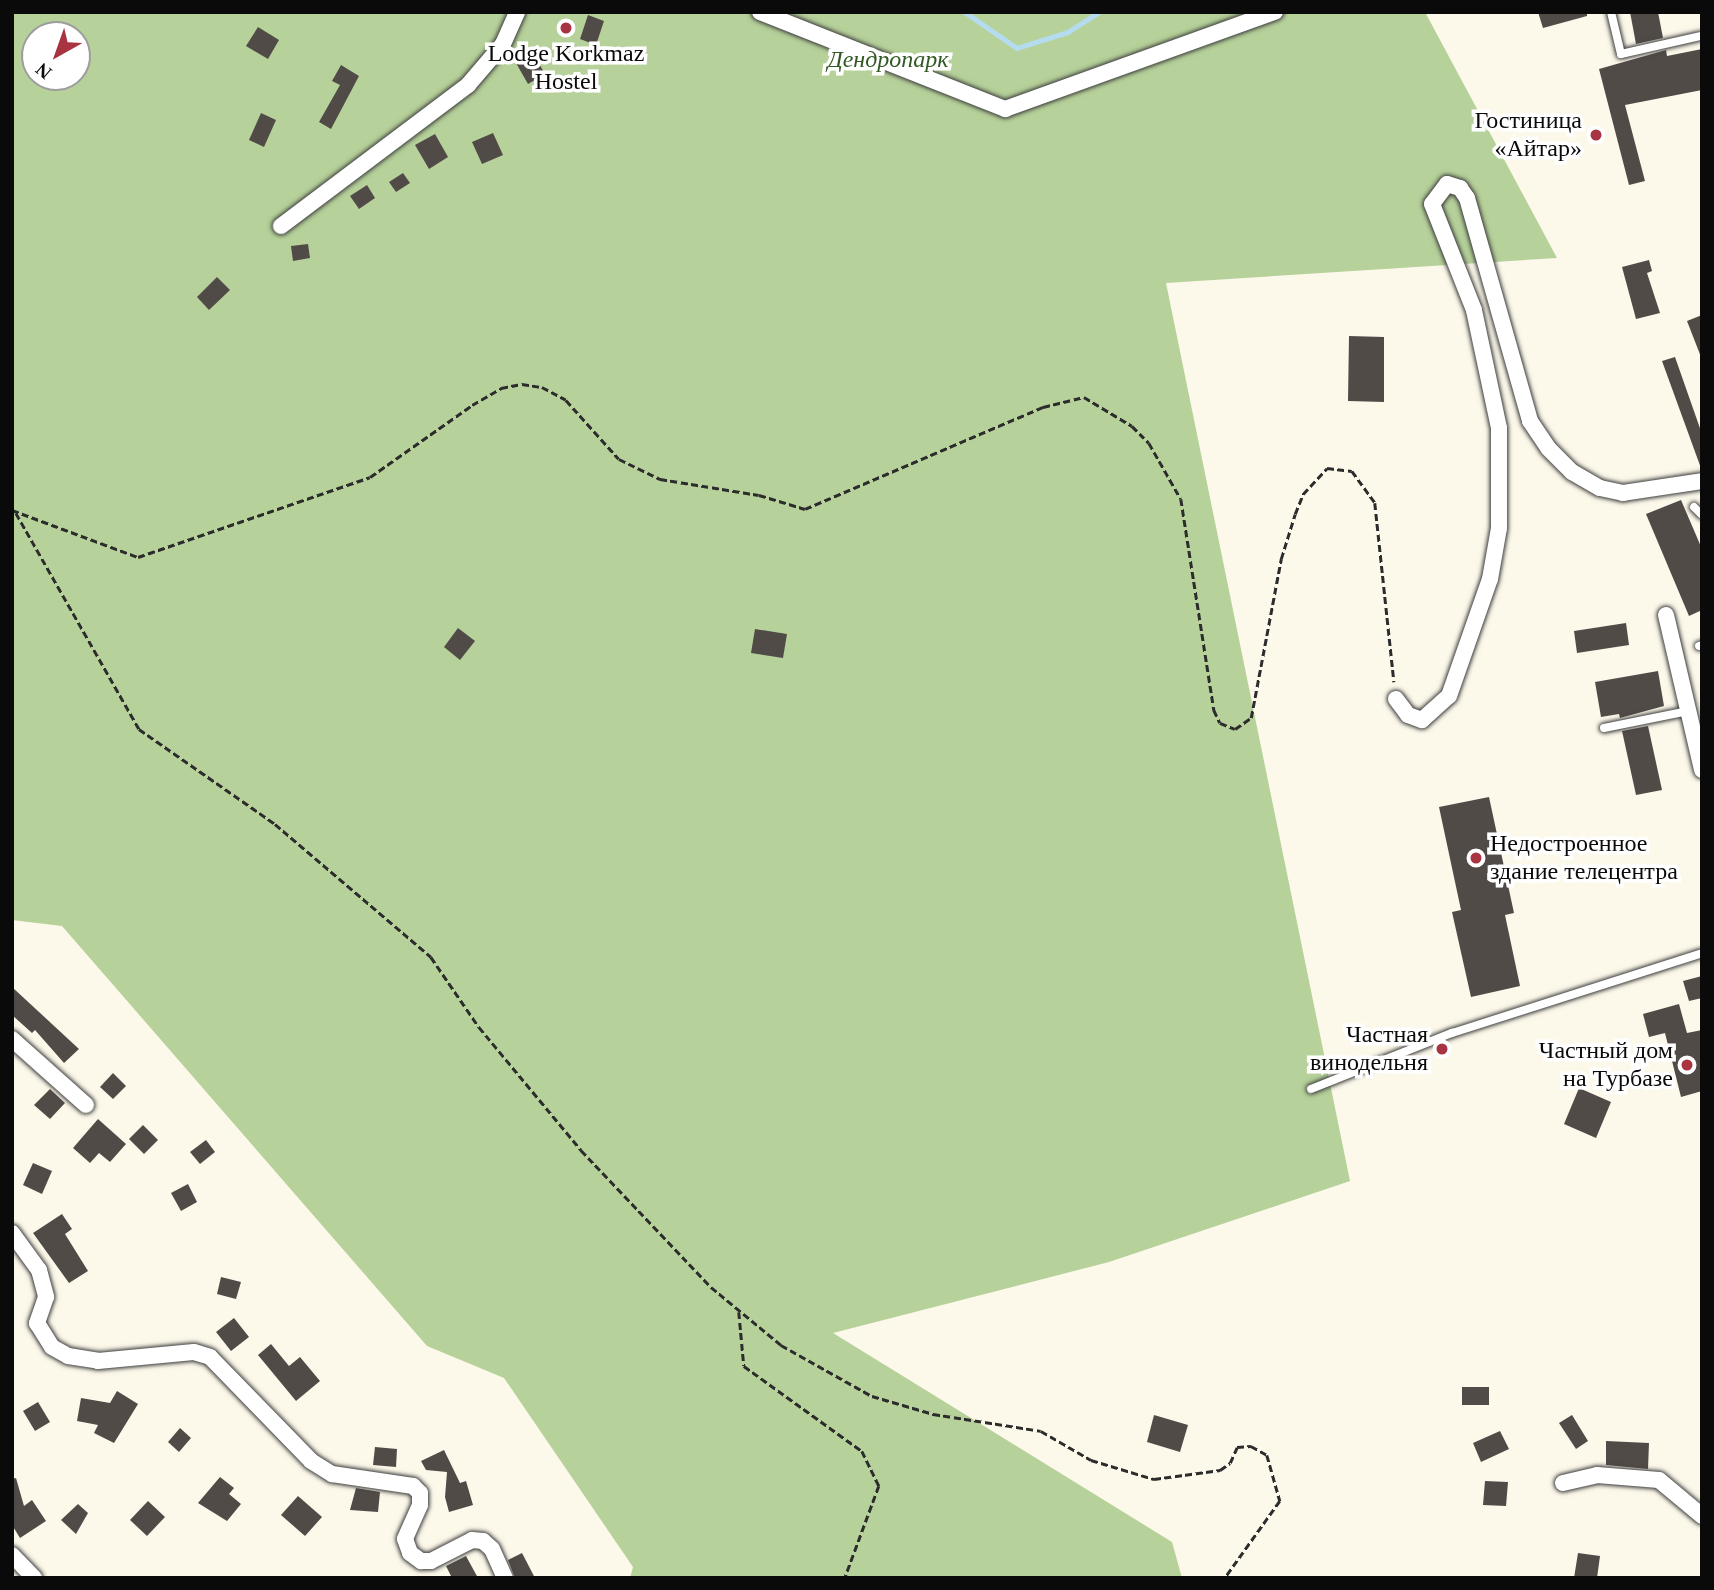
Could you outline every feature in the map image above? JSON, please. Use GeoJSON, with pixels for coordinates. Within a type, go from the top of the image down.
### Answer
{"type":"FeatureCollection","features":[{"type":"Feature","properties":{"kind":"street"},"geometry":{"type":"LineString","coordinates":[[281,226],[468,85],[502,44],[517,12]]}},
{"type":"Feature","properties":{"kind":"street"},"geometry":{"type":"LineString","coordinates":[[760,12],[1005,108],[1275,12]]}},
{"type":"Feature","properties":{"kind":"street"},"geometry":{"type":"LineString","coordinates":[[1396,699],[1408,715],[1422,720],[1449,696],[1490,579],[1499,528],[1499,428],[1475,310],[1432,204],[1447,184],[1461,188],[1467,198],[1531,421],[1548,448],[1572,472],[1600,488],[1623,493],[1702,481]]}},
{"type":"Feature","properties":{"kind":"street"},"geometry":{"type":"LineString","coordinates":[[1666,615],[1702,770]]}},
{"type":"Feature","properties":{"kind":"street"},"geometry":{"type":"LineString","coordinates":[[12,1038],[86,1105]]}},
{"type":"Feature","properties":{"kind":"street"},"geometry":{"type":"LineString","coordinates":[[12,1233],[39,1270],[46,1297],[37,1323],[52,1347],[68,1356],[98,1361],[194,1352],[210,1357],[311,1461],[332,1474],[414,1486],[420,1493],[420,1504],[405,1539],[410,1553],[421,1561],[431,1561],[472,1540],[483,1541],[492,1549],[505,1578]]}},
{"type":"Feature","properties":{"kind":"street"},"geometry":{"type":"LineString","coordinates":[[1563,1483],[1597,1475],[1659,1480],[1702,1516]]}},
{"type":"Feature","properties":{"kind":"street"},"geometry":{"type":"LineString","coordinates":[[12,1555],[34,1578]]}},
{"type":"Feature","properties":{"kind":"lane"},"geometry":{"type":"LineString","coordinates":[[1612,12],[1621,54],[1700,36]]}},
{"type":"Feature","properties":{"kind":"lane"},"geometry":{"type":"LineString","coordinates":[[1694,507],[1702,515]]}},
{"type":"Feature","properties":{"kind":"lane"},"geometry":{"type":"LineString","coordinates":[[1604,728],[1688,711]]}},
{"type":"Feature","properties":{"kind":"lane"},"geometry":{"type":"LineString","coordinates":[[1311,1089],[1452,1032],[1702,953]]}},
{"type":"Feature","properties":{"kind":"path"},"geometry":{"type":"LineString","coordinates":[[14,511],[138,557],[370,477],[472,405],[501,388],[522,384],[542,387],[565,400],[619,459],[660,479],[759,495],[805,509],[1043,407],[1084,397],[1132,426],[1149,443],[1181,499],[1214,710],[1220,723],[1235,729],[1251,718],[1281,559],[1303,494],[1327,468],[1352,471],[1375,503],[1396,699]]}},
{"type":"Feature","properties":{"kind":"path"},"geometry":{"type":"LineString","coordinates":[[14,511],[139,729],[275,824],[431,957],[478,1027],[581,1150],[669,1245],[739,1312],[823,1372],[872,1396],[933,1414],[1041,1431],[1091,1460],[1154,1479],[1220,1470],[1230,1463],[1237,1447],[1251,1446],[1267,1455],[1280,1501],[1224,1578]]}},
{"type":"Feature","properties":{"kind":"path"},"geometry":{"type":"LineString","coordinates":[[739,1312],[744,1366],[862,1451],[879,1486],[845,1578]]}},
{"type":"Feature","properties":{"kind":"green space","name":"Дендропарк"},"geometry":{"type":"Polygon","coordinates":[[[12,12],[1425,12],[1557,258],[1166,283],[1350,1181],[1109,1262],[833,1333],[1172,1542],[1182,1578],[630,1578],[633,1567],[504,1378],[427,1346],[62,926],[12,920],[12,12]]]}},
{"type":"Feature","properties":{"kind":"building"},"geometry":{"type":"Polygon","coordinates":[[[1538,12],[1587,12],[1587,16],[1543,28],[1538,12]]]}},
{"type":"Feature","properties":{"kind":"building"},"geometry":{"type":"Polygon","coordinates":[[[1630,12],[1658,12],[1663,38],[1636,44],[1630,12]]]}},
{"type":"Feature","properties":{"kind":"building"},"geometry":{"type":"Polygon","coordinates":[[[588,15],[604,21],[596,45],[580,39],[588,15]]]}},
{"type":"Feature","properties":{"kind":"building"},"geometry":{"type":"Polygon","coordinates":[[[258,27],[279,40],[268,59],[246,46],[258,27]]]}},
{"type":"Feature","properties":{"kind":"building"},"geometry":{"type":"Polygon","coordinates":[[[1702,49],[1702,90],[1625,105],[1645,181],[1629,185],[1599,69],[1666,50],[1667,56],[1702,49]]]}},
{"type":"Feature","properties":{"kind":"building"},"geometry":{"type":"Polygon","coordinates":[[[533,53],[545,74],[528,84],[516,63],[533,53]]]}},
{"type":"Feature","properties":{"kind":"building"},"geometry":{"type":"Polygon","coordinates":[[[341,65],[359,76],[331,129],[319,122],[340,85],[332,81],[341,65]]]}},
{"type":"Feature","properties":{"kind":"building"},"geometry":{"type":"Polygon","coordinates":[[[261,113],[276,120],[264,147],[249,140],[261,113]]]}},
{"type":"Feature","properties":{"kind":"building"},"geometry":{"type":"Polygon","coordinates":[[[493,133],[503,155],[482,164],[472,142],[493,133]]]}},
{"type":"Feature","properties":{"kind":"building"},"geometry":{"type":"Polygon","coordinates":[[[435,134],[448,157],[429,169],[415,145],[435,134]]]}},
{"type":"Feature","properties":{"kind":"building"},"geometry":{"type":"Polygon","coordinates":[[[403,173],[410,183],[396,192],[389,182],[403,173]]]}},
{"type":"Feature","properties":{"kind":"building"},"geometry":{"type":"Polygon","coordinates":[[[367,185],[375,198],[359,209],[350,196],[367,185]]]}},
{"type":"Feature","properties":{"kind":"building"},"geometry":{"type":"Polygon","coordinates":[[[308,244],[310,258],[293,261],[291,246],[308,244]]]}},
{"type":"Feature","properties":{"kind":"building"},"geometry":{"type":"Polygon","coordinates":[[[1649,260],[1652,271],[1647,273],[1660,313],[1636,319],[1622,267],[1649,260]]]}},
{"type":"Feature","properties":{"kind":"building"},"geometry":{"type":"Polygon","coordinates":[[[217,277],[230,290],[209,310],[197,297],[217,277]]]}},
{"type":"Feature","properties":{"kind":"building"},"geometry":{"type":"Polygon","coordinates":[[[1702,315],[1702,357],[1701,357],[1687,321],[1702,315]]]}},
{"type":"Feature","properties":{"kind":"building"},"geometry":{"type":"Polygon","coordinates":[[[1349,336],[1384,337],[1384,402],[1348,401],[1349,336]]]}},
{"type":"Feature","properties":{"kind":"building"},"geometry":{"type":"Polygon","coordinates":[[[1675,357],[1702,434],[1702,471],[1662,361],[1675,357]]]}},
{"type":"Feature","properties":{"kind":"building"},"geometry":{"type":"Polygon","coordinates":[[[1681,500],[1702,549],[1702,610],[1689,616],[1646,514],[1681,500]]]}},
{"type":"Feature","properties":{"kind":"building"},"geometry":{"type":"Polygon","coordinates":[[[1626,623],[1629,645],[1577,653],[1574,631],[1626,623]]]}},
{"type":"Feature","properties":{"kind":"building"},"geometry":{"type":"Polygon","coordinates":[[[458,628],[475,641],[460,660],[444,647],[458,628]]]}},
{"type":"Feature","properties":{"kind":"building"},"geometry":{"type":"Polygon","coordinates":[[[755,629],[787,634],[783,658],[751,653],[755,629]]]}},
{"type":"Feature","properties":{"kind":"building"},"geometry":{"type":"Polygon","coordinates":[[[1658,671],[1664,706],[1620,718],[1619,714],[1601,717],[1595,682],[1658,671]]]}},
{"type":"Feature","properties":{"kind":"building"},"geometry":{"type":"Polygon","coordinates":[[[1648,726],[1662,790],[1636,795],[1622,731],[1648,726]]]}},
{"type":"Feature","properties":{"kind":"building","name":"Недостроенное здание телецентра"},"geometry":{"type":"Polygon","coordinates":[[[1489,797],[1514,913],[1505,915],[1520,986],[1471,997],[1452,912],[1461,910],[1439,807],[1489,797]]]}},
{"type":"Feature","properties":{"kind":"building"},"geometry":{"type":"Polygon","coordinates":[[[1702,976],[1702,998],[1689,1001],[1683,981],[1702,976]]]}},
{"type":"Feature","properties":{"kind":"building"},"geometry":{"type":"Polygon","coordinates":[[[12,987],[79,1049],[64,1063],[35,1030],[32,1033],[12,1015],[12,987]]]}},
{"type":"Feature","properties":{"kind":"building","name":"Частный дом на Турбазе"},"geometry":{"type":"Polygon","coordinates":[[[1679,1004],[1687,1033],[1702,1030],[1702,1091],[1681,1097],[1665,1033],[1649,1037],[1643,1014],[1679,1004]]]}},
{"type":"Feature","properties":{"kind":"building"},"geometry":{"type":"Polygon","coordinates":[[[113,1073],[126,1086],[113,1099],[100,1087],[113,1073]]]}},
{"type":"Feature","properties":{"kind":"building"},"geometry":{"type":"Polygon","coordinates":[[[1579,1088],[1611,1102],[1596,1138],[1564,1124],[1579,1088]]]}},
{"type":"Feature","properties":{"kind":"building"},"geometry":{"type":"Polygon","coordinates":[[[50,1089],[65,1103],[50,1119],[34,1105],[50,1089]]]}},
{"type":"Feature","properties":{"kind":"building"},"geometry":{"type":"Polygon","coordinates":[[[98,1119],[126,1144],[110,1162],[99,1153],[90,1163],[73,1148],[98,1119]]]}},
{"type":"Feature","properties":{"kind":"building"},"geometry":{"type":"Polygon","coordinates":[[[143,1125],[158,1140],[144,1154],[129,1139],[143,1125]]]}},
{"type":"Feature","properties":{"kind":"building"},"geometry":{"type":"Polygon","coordinates":[[[206,1140],[215,1152],[200,1164],[190,1152],[206,1140]]]}},
{"type":"Feature","properties":{"kind":"building"},"geometry":{"type":"Polygon","coordinates":[[[33,1163],[52,1171],[42,1194],[23,1185],[33,1163]]]}},
{"type":"Feature","properties":{"kind":"building"},"geometry":{"type":"Polygon","coordinates":[[[188,1184],[197,1202],[181,1211],[171,1193],[188,1184]]]}},
{"type":"Feature","properties":{"kind":"building"},"geometry":{"type":"Polygon","coordinates":[[[62,1214],[72,1229],[65,1234],[88,1271],[69,1283],[33,1233],[62,1214]]]}},
{"type":"Feature","properties":{"kind":"building"},"geometry":{"type":"Polygon","coordinates":[[[221,1277],[241,1282],[236,1299],[217,1294],[221,1277]]]}},
{"type":"Feature","properties":{"kind":"building"},"geometry":{"type":"Polygon","coordinates":[[[234,1318],[249,1337],[231,1351],[216,1332],[234,1318]]]}},
{"type":"Feature","properties":{"kind":"building"},"geometry":{"type":"Polygon","coordinates":[[[271,1344],[289,1366],[300,1357],[320,1381],[296,1401],[258,1355],[271,1344]]]}},
{"type":"Feature","properties":{"kind":"building"},"geometry":{"type":"Polygon","coordinates":[[[1462,1387],[1489,1387],[1489,1405],[1462,1405],[1462,1387]]]}},
{"type":"Feature","properties":{"kind":"building"},"geometry":{"type":"Polygon","coordinates":[[[117,1391],[138,1404],[114,1443],[94,1433],[98,1425],[77,1421],[81,1398],[110,1403],[117,1391]]]}},
{"type":"Feature","properties":{"kind":"building"},"geometry":{"type":"Polygon","coordinates":[[[38,1402],[50,1422],[35,1431],[23,1411],[38,1402]]]}},
{"type":"Feature","properties":{"kind":"building"},"geometry":{"type":"Polygon","coordinates":[[[1154,1415],[1188,1425],[1180,1452],[1147,1442],[1154,1415]]]}},
{"type":"Feature","properties":{"kind":"building"},"geometry":{"type":"Polygon","coordinates":[[[1572,1415],[1588,1441],[1576,1449],[1559,1423],[1572,1415]]]}},
{"type":"Feature","properties":{"kind":"building"},"geometry":{"type":"Polygon","coordinates":[[[180,1428],[191,1438],[179,1452],[168,1442],[180,1428]]]}},
{"type":"Feature","properties":{"kind":"building"},"geometry":{"type":"Polygon","coordinates":[[[1500,1431],[1509,1449],[1481,1462],[1473,1443],[1500,1431]]]}},
{"type":"Feature","properties":{"kind":"building"},"geometry":{"type":"Polygon","coordinates":[[[1606,1441],[1649,1443],[1648,1469],[1606,1465],[1606,1441]]]}},
{"type":"Feature","properties":{"kind":"building"},"geometry":{"type":"Polygon","coordinates":[[[375,1447],[397,1449],[396,1467],[373,1465],[375,1447]]]}},
{"type":"Feature","properties":{"kind":"building"},"geometry":{"type":"Polygon","coordinates":[[[444,1450],[460,1483],[466,1481],[473,1505],[449,1512],[445,1497],[447,1472],[426,1470],[421,1461],[444,1450]]]}},
{"type":"Feature","properties":{"kind":"building"},"geometry":{"type":"Polygon","coordinates":[[[220,1477],[234,1488],[229,1494],[241,1504],[227,1521],[198,1503],[220,1477]]]}},
{"type":"Feature","properties":{"kind":"building"},"geometry":{"type":"Polygon","coordinates":[[[16,1478],[24,1506],[32,1500],[46,1521],[20,1538],[12,1525],[12,1479],[16,1478]]]}},
{"type":"Feature","properties":{"kind":"building"},"geometry":{"type":"Polygon","coordinates":[[[1485,1481],[1508,1482],[1506,1506],[1483,1505],[1485,1481]]]}},
{"type":"Feature","properties":{"kind":"building"},"geometry":{"type":"Polygon","coordinates":[[[356,1488],[380,1492],[378,1512],[350,1510],[356,1488]]]}},
{"type":"Feature","properties":{"kind":"building"},"geometry":{"type":"Polygon","coordinates":[[[298,1496],[322,1517],[305,1536],[281,1515],[298,1496]]]}},
{"type":"Feature","properties":{"kind":"building"},"geometry":{"type":"Polygon","coordinates":[[[148,1501],[165,1517],[147,1536],[130,1520],[148,1501]]]}},
{"type":"Feature","properties":{"kind":"building"},"geometry":{"type":"Polygon","coordinates":[[[78,1504],[88,1513],[76,1534],[61,1520],[78,1504]]]}},
{"type":"Feature","properties":{"kind":"building"},"geometry":{"type":"Polygon","coordinates":[[[522,1553],[535,1578],[515,1578],[508,1560],[522,1553]]]}},
{"type":"Feature","properties":{"kind":"building"},"geometry":{"type":"Polygon","coordinates":[[[1578,1553],[1600,1556],[1597,1578],[1574,1578],[1578,1553]]]}},
{"type":"Feature","properties":{"kind":"building"},"geometry":{"type":"Polygon","coordinates":[[[466,1556],[478,1578],[452,1578],[446,1566],[466,1556]]]}},
{"type":"Feature","properties":{"kind":"waterway"},"geometry":{"type":"LineString","coordinates":[[965,12],[1017,48],[1068,32],[1099,12]]}},
{"type":"Feature","properties":{"kind":"place","name":"Lodge Korkmaz Hostel"},"geometry":{"type":"Point","coordinates":[566,28]}},
{"type":"Feature","properties":{"kind":"place","name":"Гостиница «Айтар»"},"geometry":{"type":"Point","coordinates":[1596,135]}},
{"type":"Feature","properties":{"kind":"place","name":"Недостроенное здание телецентра"},"geometry":{"type":"Point","coordinates":[1476,858]}},
{"type":"Feature","properties":{"kind":"place","name":"Частная винодельня"},"geometry":{"type":"Point","coordinates":[1442,1049]}},
{"type":"Feature","properties":{"kind":"place","name":"Частный дом на Турбазе"},"geometry":{"type":"Point","coordinates":[1687,1065]}}]}
